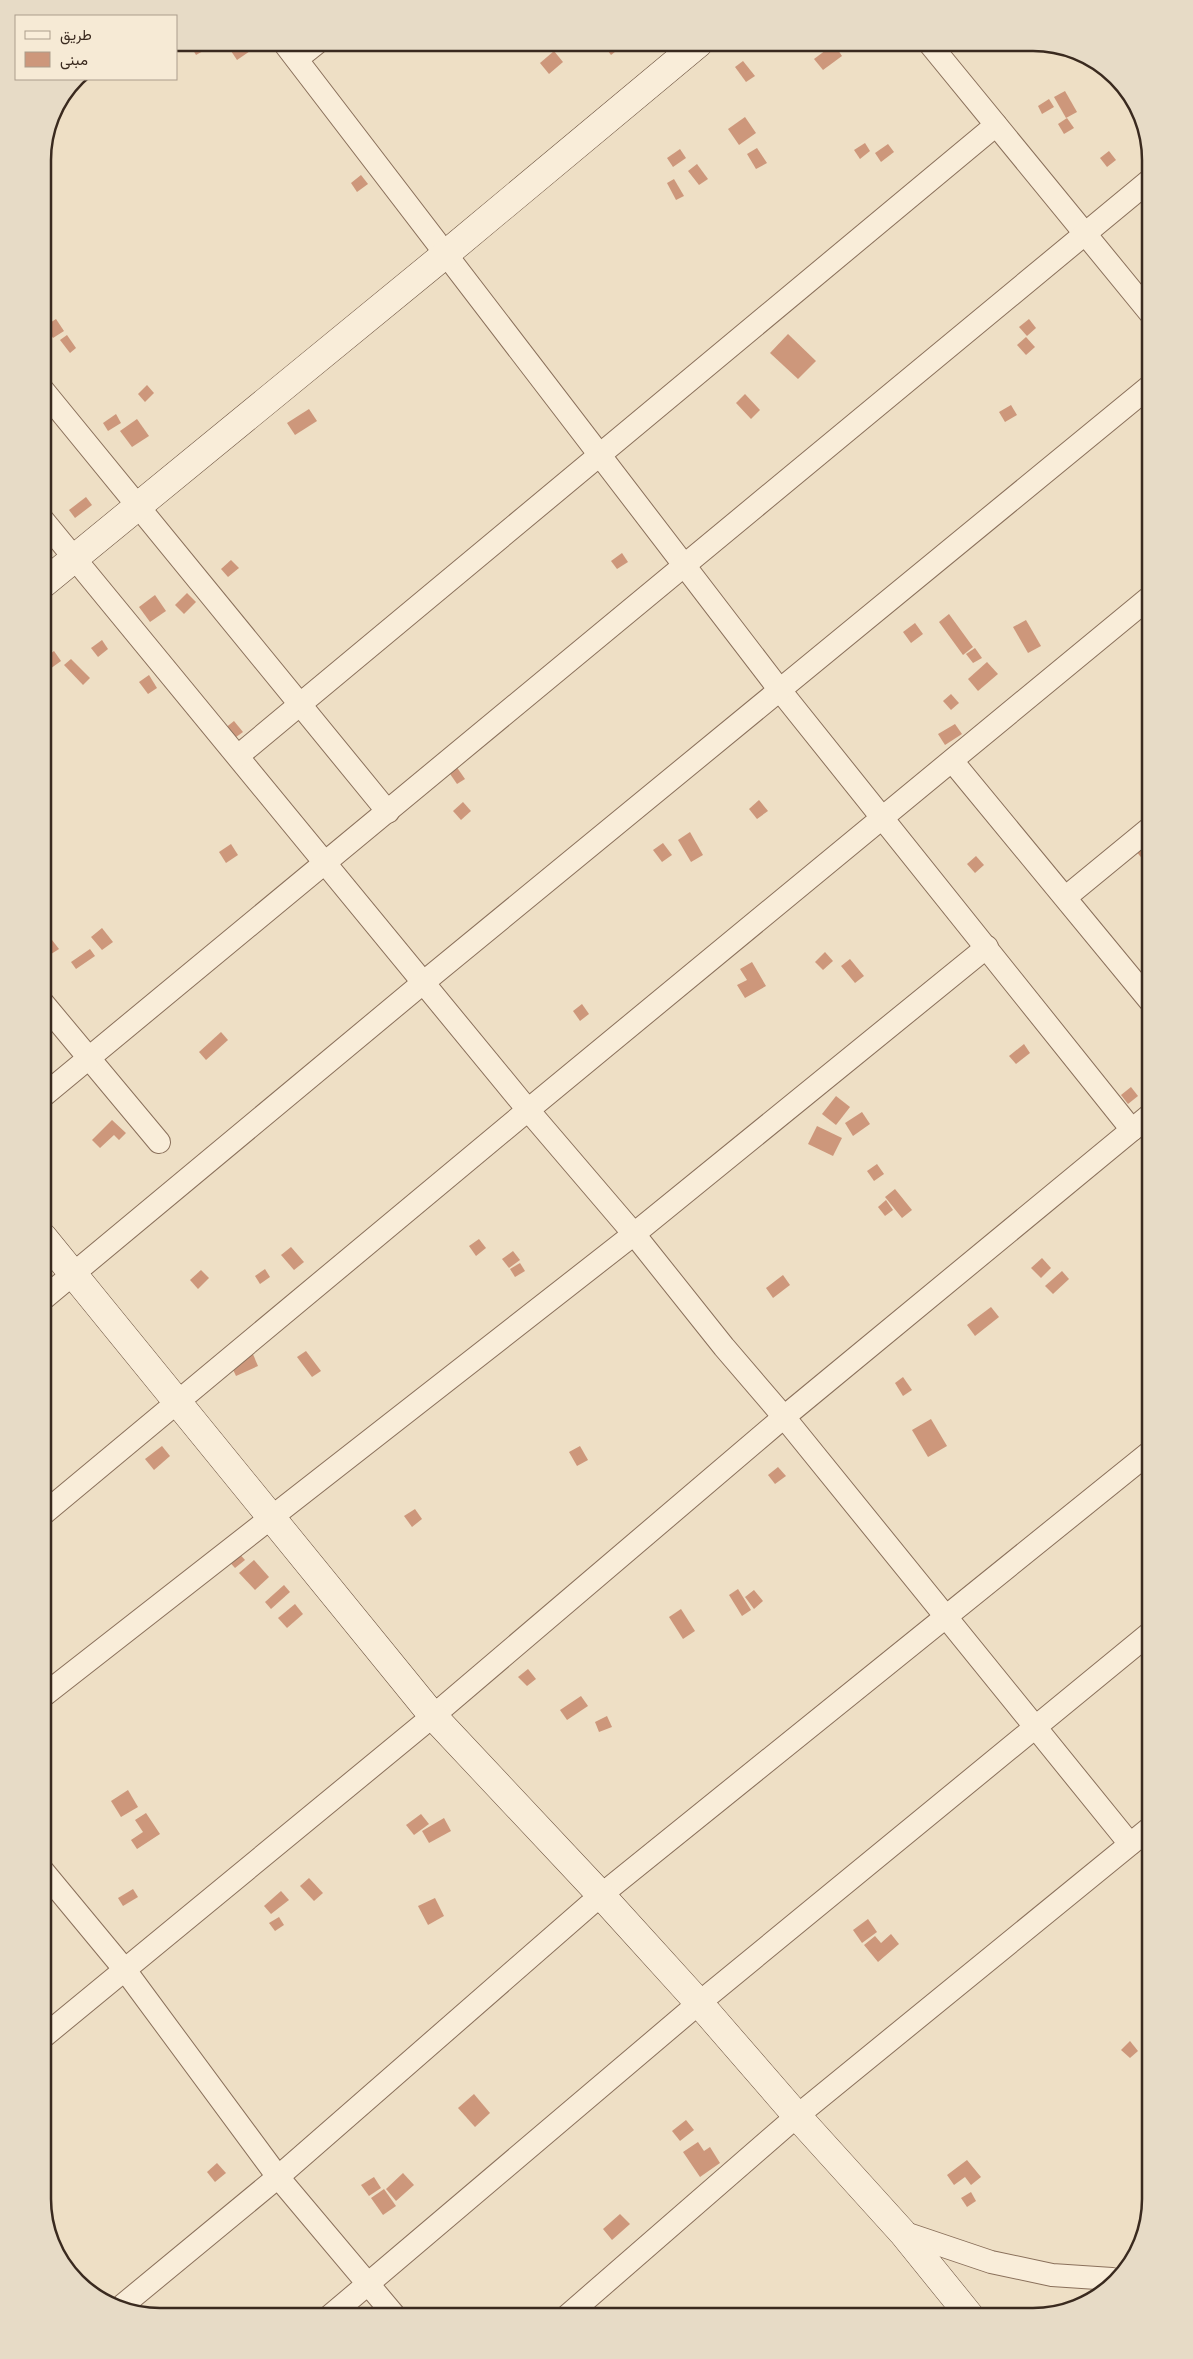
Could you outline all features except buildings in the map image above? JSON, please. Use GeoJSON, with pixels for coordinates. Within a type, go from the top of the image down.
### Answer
{"type":"FeatureCollection","features":[{"type":"Feature","properties":{"kind":"street"},"geometry":{"type":"LineString","coordinates":[[290,51],[780,689],[1132,1130]]}},
{"type":"Feature","properties":{"kind":"street"},"geometry":{"type":"LineString","coordinates":[[51,577],[447,253],[689,51]]}},
{"type":"Feature","properties":{"kind":"street"},"geometry":{"type":"LineString","coordinates":[[936,51],[1142,303]]}},
{"type":"Feature","properties":{"kind":"street"},"geometry":{"type":"LineString","coordinates":[[238,756],[301,706],[996,125]]}},
{"type":"Feature","properties":{"kind":"street"},"geometry":{"type":"LineString","coordinates":[[51,1089],[1142,187]]}},
{"type":"Feature","properties":{"kind":"street"},"geometry":{"type":"LineString","coordinates":[[51,1292],[424,982],[1142,393]]}},
{"type":"Feature","properties":{"kind":"street"},"geometry":{"type":"LineString","coordinates":[[51,400],[388,812]]}},
{"type":"Feature","properties":{"kind":"street"},"geometry":{"type":"LineString","coordinates":[[51,530],[528,1110],[634,1234],[1130,1844]]}},
{"type":"Feature","properties":{"kind":"street"},"geometry":{"type":"LineString","coordinates":[[51,1507],[528,1110],[1142,605]]}},
{"type":"Feature","properties":{"kind":"street"},"geometry":{"type":"LineString","coordinates":[[953,762],[1142,991]]}},
{"type":"Feature","properties":{"kind":"street"},"geometry":{"type":"LineString","coordinates":[[1066,897],[1142,835]]}},
{"type":"Feature","properties":{"kind":"street"},"geometry":{"type":"LineString","coordinates":[[51,1689],[634,1234],[987,947]]}},
{"type":"Feature","properties":{"kind":"street"},"geometry":{"type":"LineString","coordinates":[[51,1013],[159,1142]]}},
{"type":"Feature","properties":{"kind":"street"},"geometry":{"type":"LineString","coordinates":[[51,2030],[433,1716],[784,1418],[1142,1122]]}},
{"type":"Feature","properties":{"kind":"street"},"geometry":{"type":"LineString","coordinates":[[51,1247],[433,1716],[601,1895],[699,2003],[797,2116],[902,2232],[964,2308]]}},
{"type":"Feature","properties":{"kind":"street"},"geometry":{"type":"LineString","coordinates":[[126,2302],[278,2177],[601,1895],[1142,1459]]}},
{"type":"Feature","properties":{"kind":"street"},"geometry":{"type":"LineString","coordinates":[[340,2308],[699,2003],[1142,1640]]}},
{"type":"Feature","properties":{"kind":"street"},"geometry":{"type":"LineString","coordinates":[[576,2308],[797,2116],[1142,1834]]}},
{"type":"Feature","properties":{"kind":"street"},"geometry":{"type":"LineString","coordinates":[[51,1882],[125,1970],[278,2177],[388,2308]]}},
{"type":"Feature","properties":{"kind":"street"},"geometry":{"type":"LineString","coordinates":[[902,2232],[991,2262],[1052,2274],[1107,2279]]}}]}
